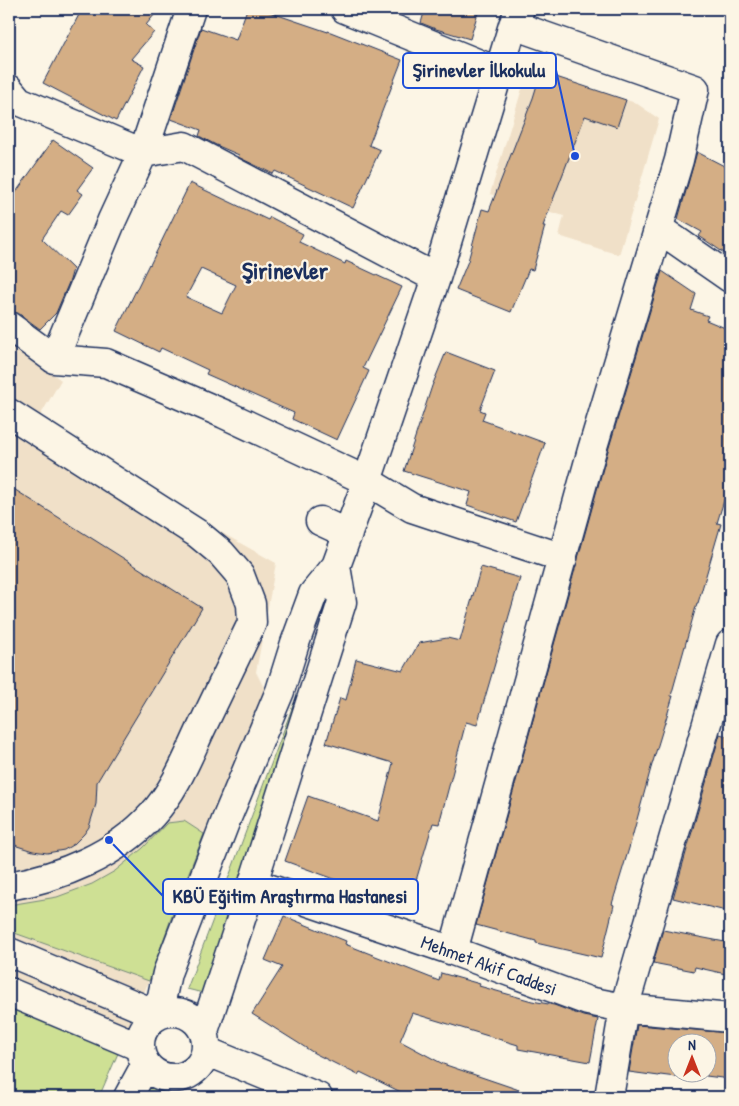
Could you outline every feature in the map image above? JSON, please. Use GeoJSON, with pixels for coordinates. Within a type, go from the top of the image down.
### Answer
{"type":"FeatureCollection","features":[{"type":"Feature","properties":{"kind":"street"},"geometry":{"type":"LineString","coordinates":[[54,359],[112,220],[143,154],[191,9]]}},
{"type":"Feature","properties":{"kind":"street"},"geometry":{"type":"LineString","coordinates":[[345,9],[499,72]]}},
{"type":"Feature","properties":{"kind":"street"},"geometry":{"type":"LineString","coordinates":[[158,1015],[167,973],[226,820],[280,691],[313,594],[336,566],[348,534],[436,278],[517,17],[695,89],[678,160],[592,450],[453,951]]}},
{"type":"Feature","properties":{"kind":"street"},"geometry":{"type":"LineString","coordinates":[[9,89],[19,101],[143,154],[184,146],[436,278]]}},
{"type":"Feature","properties":{"kind":"street"},"geometry":{"type":"LineString","coordinates":[[658,228],[730,278]]}},
{"type":"Feature","properties":{"kind":"street"},"geometry":{"type":"LineString","coordinates":[[9,326],[54,359],[106,363],[224,414],[367,481],[412,508],[562,558]]}},
{"type":"Feature","properties":{"kind":"street"},"geometry":{"type":"LineString","coordinates":[[9,413],[198,534],[221,552],[240,576],[251,604],[252,623],[176,783],[152,815],[125,840],[92,860],[55,875],[9,886]]}},
{"type":"Feature","properties":{"kind":"street"},"geometry":{"type":"LineString","coordinates":[[320,521],[348,534]]}},
{"type":"Feature","properties":{"kind":"street"},"geometry":{"type":"LineString","coordinates":[[318,1097],[205,1041],[198,1022],[189,1015],[179,1012],[168,1012],[158,1015],[150,1020],[140,1037],[143,1056],[152,1071],[160,1076],[179,1078],[185,1086],[203,1061],[205,1041],[342,602],[336,566]]}},
{"type":"Feature","properties":{"kind":"street"},"geometry":{"type":"LineString","coordinates":[[609,1097],[624,1008],[730,644]]}},
{"type":"Feature","properties":{"kind":"street","name":"Mehmet Akif Caddesi"},"geometry":{"type":"LineString","coordinates":[[253,883],[453,951],[588,1001],[624,1008],[730,1018]]}},
{"type":"Feature","properties":{"kind":"street"},"geometry":{"type":"LineString","coordinates":[[9,952],[158,1015]]}},
{"type":"Feature","properties":{"kind":"street"},"geometry":{"type":"LineString","coordinates":[[9,992],[143,1056]]}},
{"type":"Feature","properties":{"kind":"street"},"geometry":{"type":"LineString","coordinates":[[128,1097],[143,1056]]}},
{"type":"Feature","properties":{"kind":"shaded area"},"geometry":{"type":"Polygon","coordinates":[[[528,69],[636,103],[659,119],[619,255],[559,236],[564,216],[490,194],[528,69]]]}},
{"type":"Feature","properties":{"kind":"shaded area"},"geometry":{"type":"Polygon","coordinates":[[[9,341],[61,380],[40,416],[131,482],[276,563],[256,672],[270,700],[99,1097],[9,1097],[9,341]]]}},
{"type":"Feature","properties":{"kind":"green space"},"geometry":{"type":"Polygon","coordinates":[[[301,684],[203,993],[187,989],[301,684]]]}},
{"type":"Feature","properties":{"kind":"green space"},"geometry":{"type":"Polygon","coordinates":[[[184,821],[204,834],[149,981],[9,931],[9,905],[57,897],[92,884],[115,871],[143,848],[167,823],[184,821]]]}},
{"type":"Feature","properties":{"kind":"green space"},"geometry":{"type":"Polygon","coordinates":[[[9,1004],[119,1051],[99,1097],[21,1097],[9,1088],[9,1004]]]}},
{"type":"Feature","properties":{"kind":"green space"},"geometry":{"type":"Polygon","coordinates":[[[150,1082],[170,1088],[167,1097],[145,1097],[150,1082]]]}},
{"type":"Feature","properties":{"kind":"building"},"geometry":{"type":"Polygon","coordinates":[[[82,9],[159,9],[146,25],[154,32],[131,59],[144,66],[116,121],[43,83],[82,9]]]}},
{"type":"Feature","properties":{"kind":"building"},"geometry":{"type":"Polygon","coordinates":[[[247,9],[260,9],[328,31],[402,60],[369,145],[380,150],[353,208],[275,171],[273,174],[238,157],[239,155],[199,136],[201,130],[171,119],[201,28],[236,40],[247,9]]]}},
{"type":"Feature","properties":{"kind":"building"},"geometry":{"type":"Polygon","coordinates":[[[425,9],[479,9],[470,39],[421,23],[425,9]]]}},
{"type":"Feature","properties":{"kind":"building"},"geometry":{"type":"Polygon","coordinates":[[[541,72],[626,100],[617,127],[585,116],[543,226],[545,226],[533,270],[529,269],[511,312],[456,290],[468,261],[482,209],[489,211],[533,98],[541,72]]]}},
{"type":"Feature","properties":{"kind":"building"},"geometry":{"type":"Polygon","coordinates":[[[53,140],[93,168],[77,190],[83,194],[68,215],[61,211],[42,239],[73,269],[56,313],[40,329],[18,313],[9,311],[9,202],[53,140]]]}},
{"type":"Feature","properties":{"kind":"building"},"geometry":{"type":"Polygon","coordinates":[[[697,152],[730,169],[730,257],[699,236],[702,232],[678,219],[697,152]]]}},
{"type":"Feature","properties":{"kind":"building"},"geometry":{"type":"Polygon","coordinates":[[[190,183],[268,220],[270,217],[303,234],[299,242],[345,264],[346,261],[402,287],[363,368],[369,371],[337,440],[292,419],[294,413],[206,374],[208,370],[161,348],[159,352],[116,331],[190,183]],[[201,269],[186,297],[222,313],[236,285],[201,269]]]}},
{"type":"Feature","properties":{"kind":"building"},"geometry":{"type":"Polygon","coordinates":[[[662,271],[696,294],[691,310],[708,316],[706,320],[730,330],[730,481],[717,523],[721,524],[612,904],[614,905],[601,958],[536,943],[536,941],[476,925],[607,454],[662,271]]]}},
{"type":"Feature","properties":{"kind":"building"},"geometry":{"type":"Polygon","coordinates":[[[446,352],[495,371],[480,410],[485,412],[482,420],[545,443],[516,522],[467,505],[471,492],[404,471],[432,386],[446,352]]]}},
{"type":"Feature","properties":{"kind":"building"},"geometry":{"type":"Polygon","coordinates":[[[9,486],[202,608],[97,782],[96,804],[89,827],[74,844],[64,850],[47,853],[17,846],[9,838],[9,486]]]}},
{"type":"Feature","properties":{"kind":"building"},"geometry":{"type":"Polygon","coordinates":[[[481,567],[520,578],[477,725],[466,722],[439,824],[433,823],[410,901],[340,881],[285,861],[308,796],[378,821],[393,763],[326,743],[340,698],[346,700],[356,659],[403,671],[419,643],[447,638],[460,641],[481,567]]]}},
{"type":"Feature","properties":{"kind":"building"},"geometry":{"type":"Polygon","coordinates":[[[720,734],[730,737],[730,912],[673,898],[720,734]]]}},
{"type":"Feature","properties":{"kind":"building"},"geometry":{"type":"Polygon","coordinates":[[[284,916],[346,941],[345,944],[439,981],[441,973],[480,984],[479,986],[532,1001],[554,1005],[583,1016],[598,1019],[590,1062],[518,1049],[518,1045],[412,1013],[400,1041],[443,1064],[534,1095],[533,1097],[411,1097],[360,1072],[358,1075],[314,1053],[252,1014],[282,967],[265,960],[284,916]]]}},
{"type":"Feature","properties":{"kind":"building"},"geometry":{"type":"Polygon","coordinates":[[[663,930],[730,943],[730,975],[695,967],[694,971],[653,963],[663,930]]]}},
{"type":"Feature","properties":{"kind":"building"},"geometry":{"type":"Polygon","coordinates":[[[637,1025],[730,1033],[730,1079],[716,1077],[716,1034],[666,1034],[666,1076],[629,1072],[637,1025]]]}},
{"type":"Feature","properties":{"kind":"place","name":"Şirinevler İlkokulu"},"geometry":{"type":"Point","coordinates":[575,156]}},
{"type":"Feature","properties":{"kind":"place","name":"KBÜ Eğitim Araştırma Hastanesi"},"geometry":{"type":"Point","coordinates":[109,840]}},
{"type":"Feature","properties":{"kind":"district","name":"Şirinevler"},"geometry":{"type":"Point","coordinates":[285,271]}}]}
